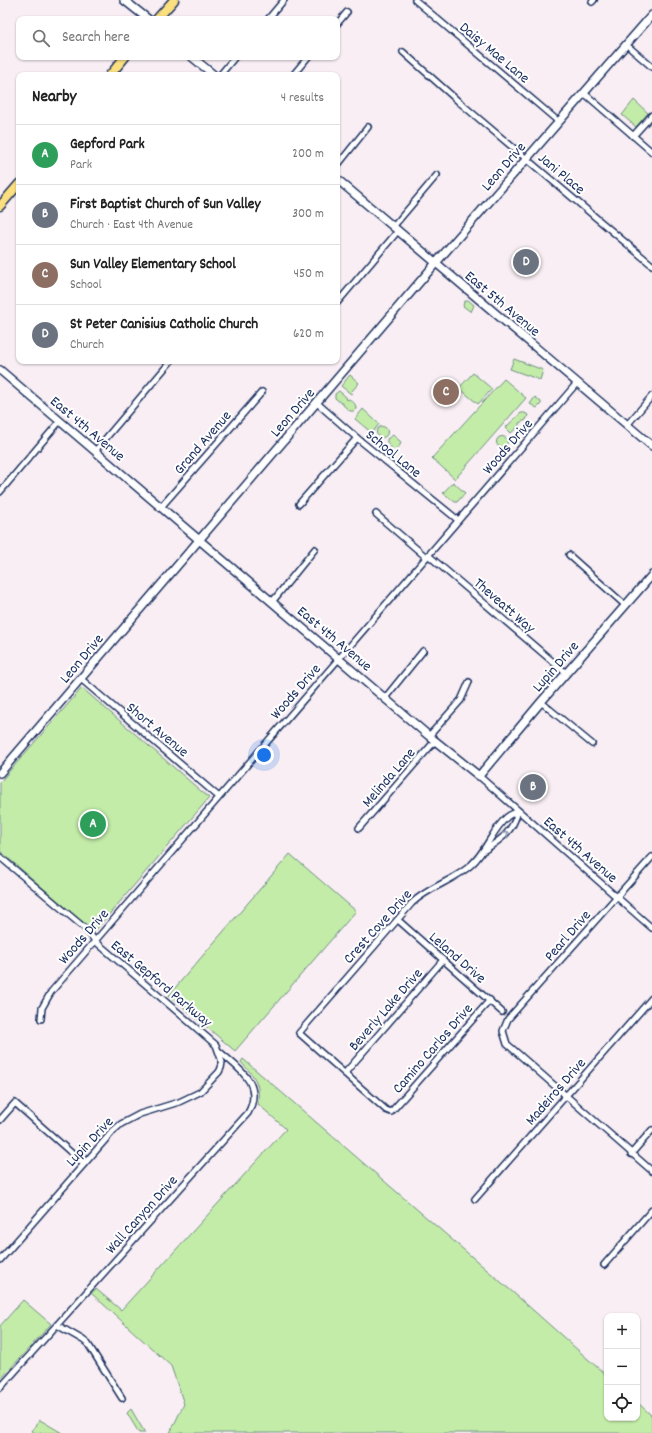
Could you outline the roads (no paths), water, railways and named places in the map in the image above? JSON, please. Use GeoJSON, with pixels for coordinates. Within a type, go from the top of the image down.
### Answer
{"type":"FeatureCollection","features":[{"type":"Feature","properties":{"kind":"main road"},"geometry":{"type":"LineString","coordinates":[[160,16],[174,0]]}},
{"type":"Feature","properties":{"kind":"main road"},"geometry":{"type":"LineString","coordinates":[[112,72],[122,60]]}},
{"type":"Feature","properties":{"kind":"main road"},"geometry":{"type":"LineString","coordinates":[[0,206],[16,187]]}},
{"type":"Feature","properties":{"kind":"street"},"geometry":{"type":"LineString","coordinates":[[124,0],[144,16]]}},
{"type":"Feature","properties":{"kind":"street"},"geometry":{"type":"LineString","coordinates":[[271,16],[284,0]]}},
{"type":"Feature","properties":{"kind":"street","name":"Daisy Mae Lane"},"geometry":{"type":"LineString","coordinates":[[415,0],[559,122]]}},
{"type":"Feature","properties":{"kind":"street"},"geometry":{"type":"LineString","coordinates":[[340,20],[347,12]]}},
{"type":"Feature","properties":{"kind":"street","name":"Leon Drive"},"geometry":{"type":"LineString","coordinates":[[0,773],[436,263],[584,93],[628,46],[652,15]]}},
{"type":"Feature","properties":{"kind":"street"},"geometry":{"type":"LineString","coordinates":[[628,46],[652,67]]}},
{"type":"Feature","properties":{"kind":"street","name":"Jani Place"},"geometry":{"type":"LineString","coordinates":[[403,52],[652,265]]}},
{"type":"Feature","properties":{"kind":"street"},"geometry":{"type":"LineString","coordinates":[[196,60],[210,72]]}},
{"type":"Feature","properties":{"kind":"street"},"geometry":{"type":"LineString","coordinates":[[222,72],[232,60]]}},
{"type":"Feature","properties":{"kind":"street"},"geometry":{"type":"LineString","coordinates":[[296,72],[306,60]]}},
{"type":"Feature","properties":{"kind":"street"},"geometry":{"type":"LineString","coordinates":[[584,93],[652,152]]}},
{"type":"Feature","properties":{"kind":"street"},"geometry":{"type":"LineString","coordinates":[[633,136],[652,115]]}},
{"type":"Feature","properties":{"kind":"street"},"geometry":{"type":"LineString","coordinates":[[340,162],[368,127]]}},
{"type":"Feature","properties":{"kind":"street"},"geometry":{"type":"LineString","coordinates":[[340,299],[437,175]]}},
{"type":"Feature","properties":{"kind":"street","name":"East 5th Avenue"},"geometry":{"type":"LineString","coordinates":[[340,182],[652,446]]}},
{"type":"Feature","properties":{"kind":"street"},"geometry":{"type":"LineString","coordinates":[[95,451],[168,364]]}},
{"type":"Feature","properties":{"kind":"street","name":"East 4th Avenue"},"geometry":{"type":"LineString","coordinates":[[0,370],[432,738],[479,776],[652,928]]}},
{"type":"Feature","properties":{"kind":"street","name":"Woods Drive"},"geometry":{"type":"LineString","coordinates":[[41,1019],[42,1008],[51,992],[577,383]]}},
{"type":"Feature","properties":{"kind":"street","name":"Grand Avenue"},"geometry":{"type":"LineString","coordinates":[[161,508],[262,392]]}},
{"type":"Feature","properties":{"kind":"street"},"geometry":{"type":"LineString","coordinates":[[627,425],[652,396]]}},
{"type":"Feature","properties":{"kind":"street","name":"School Lane"},"geometry":{"type":"LineString","coordinates":[[317,403],[357,438],[458,520]]}},
{"type":"Feature","properties":{"kind":"street"},"geometry":{"type":"LineString","coordinates":[[0,492],[60,421]]}},
{"type":"Feature","properties":{"kind":"street"},"geometry":{"type":"LineString","coordinates":[[299,504],[357,438]]}},
{"type":"Feature","properties":{"kind":"street","name":"Theveatt Way"},"geometry":{"type":"LineString","coordinates":[[376,514],[566,673]]}},
{"type":"Feature","properties":{"kind":"street"},"geometry":{"type":"LineString","coordinates":[[272,602],[315,549]]}},
{"type":"Feature","properties":{"kind":"street"},"geometry":{"type":"LineString","coordinates":[[569,555],[625,604]]}},
{"type":"Feature","properties":{"kind":"street","name":"Lupin Drive"},"geometry":{"type":"LineString","coordinates":[[479,776],[625,604],[652,575]]}},
{"type":"Feature","properties":{"kind":"street"},"geometry":{"type":"LineString","coordinates":[[385,698],[423,651]]}},
{"type":"Feature","properties":{"kind":"street","name":"Short Avenue"},"geometry":{"type":"LineString","coordinates":[[81,679],[220,797]]}},
{"type":"Feature","properties":{"kind":"street","name":"Melinda Lane"},"geometry":{"type":"LineString","coordinates":[[359,828],[461,700],[469,682]]}},
{"type":"Feature","properties":{"kind":"street"},"geometry":{"type":"LineString","coordinates":[[541,702],[592,744]]}},
{"type":"Feature","properties":{"kind":"street","name":"Crest Cove Drive"},"geometry":{"type":"LineString","coordinates":[[345,1073],[299,1033],[418,898],[473,864],[485,850],[492,834],[508,816],[518,811]]}},
{"type":"Feature","properties":{"kind":"street","name":"Crest Cove Drive"},"geometry":{"type":"LineString","coordinates":[[485,850],[500,841],[515,823],[518,811]]}},
{"type":"Feature","properties":{"kind":"street","name":"East Gepford Parkway"},"geometry":{"type":"LineString","coordinates":[[0,857],[87,930],[95,942],[216,1045],[219,1050]]}},
{"type":"Feature","properties":{"kind":"street","name":"Pearl Drive"},"geometry":{"type":"LineString","coordinates":[[566,1096],[507,1044],[503,1031],[508,1019],[652,857]]}},
{"type":"Feature","properties":{"kind":"street","name":"Leland Drive"},"geometry":{"type":"LineString","coordinates":[[398,920],[502,1012]]}},
{"type":"Feature","properties":{"kind":"street","name":"Beverly Lake Drive"},"geometry":{"type":"LineString","coordinates":[[345,1073],[443,960]]}},
{"type":"Feature","properties":{"kind":"street","name":"Madeiros Drive"},"geometry":{"type":"LineString","coordinates":[[475,1199],[652,998]]}},
{"type":"Feature","properties":{"kind":"street","name":"Camino Carlos Drive"},"geometry":{"type":"LineString","coordinates":[[345,1073],[386,1110],[391,1112],[490,1000]]}},
{"type":"Feature","properties":{"kind":"street","name":"Lupin Drive"},"geometry":{"type":"LineString","coordinates":[[0,1260],[113,1131],[130,1118],[146,1111],[179,1102],[200,1092],[219,1072],[222,1062],[219,1050]]}},
{"type":"Feature","properties":{"kind":"street","name":"Wall Canyon Drive"},"geometry":{"type":"LineString","coordinates":[[0,1388],[248,1113],[253,1101],[250,1081],[246,1075],[219,1050]]}},
{"type":"Feature","properties":{"kind":"street"},"geometry":{"type":"LineString","coordinates":[[566,1096],[652,1172]]}},
{"type":"Feature","properties":{"kind":"street"},"geometry":{"type":"LineString","coordinates":[[0,1120],[15,1103],[84,1164]]}},
{"type":"Feature","properties":{"kind":"street"},"geometry":{"type":"LineString","coordinates":[[631,1154],[652,1130]]}},
{"type":"Feature","properties":{"kind":"street"},"geometry":{"type":"LineString","coordinates":[[604,1265],[652,1210]]}},
{"type":"Feature","properties":{"kind":"street"},"geometry":{"type":"LineString","coordinates":[[57,1325],[88,1344],[122,1398]]}},
{"type":"Feature","properties":{"kind":"place","name":"St Peter Canisius Catholic Church"},"geometry":{"type":"Point","coordinates":[526,262]}},
{"type":"Feature","properties":{"kind":"place","name":"Sun Valley Elementary School"},"geometry":{"type":"Point","coordinates":[446,392]}},
{"type":"Feature","properties":{"kind":"place","name":"First Baptist Church of Sun Valley"},"geometry":{"type":"Point","coordinates":[533,787]}},
{"type":"Feature","properties":{"kind":"place","name":"Gepford Park"},"geometry":{"type":"Point","coordinates":[93,824]}}]}
